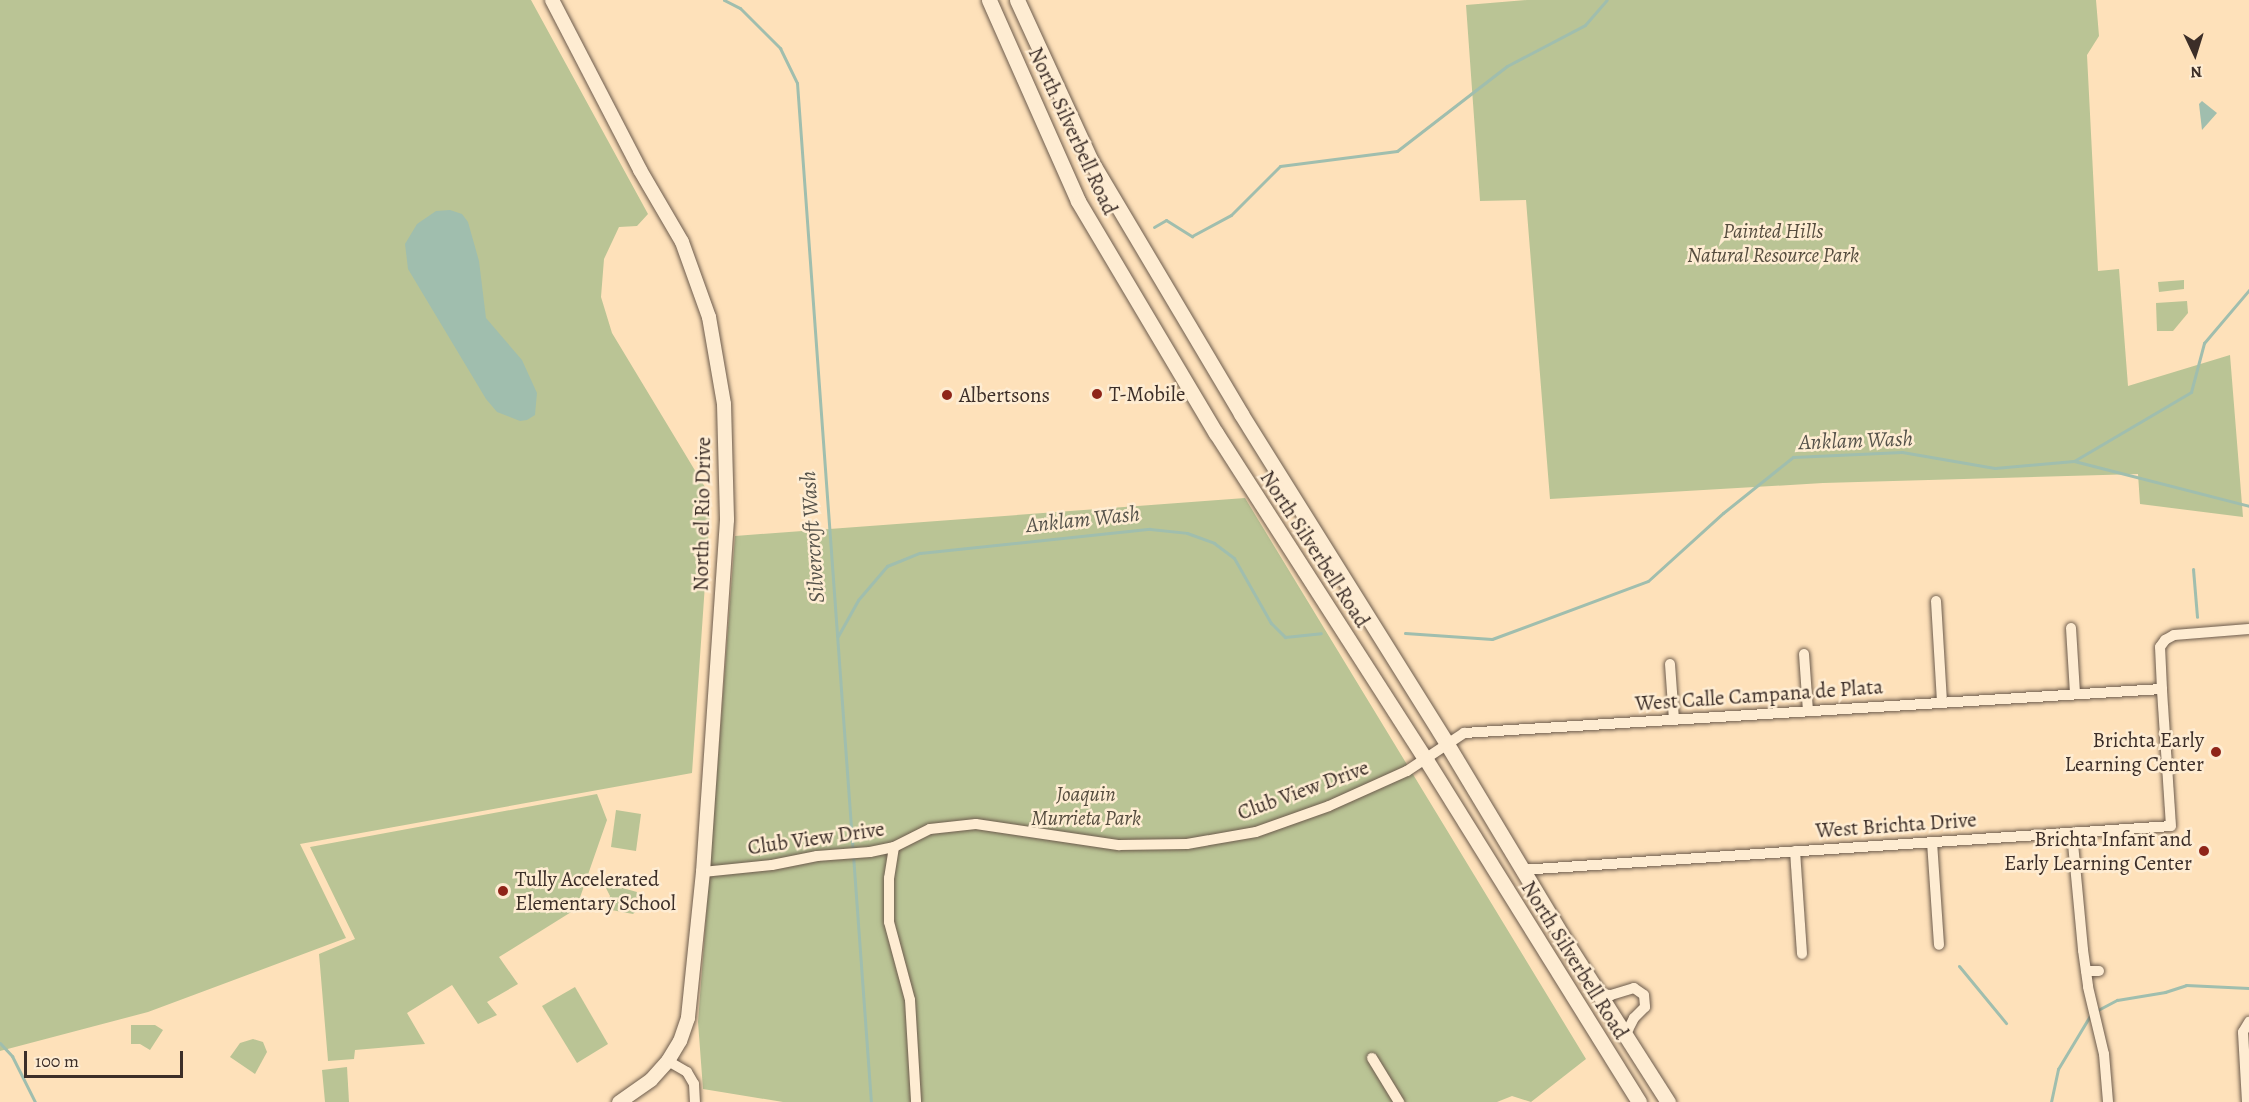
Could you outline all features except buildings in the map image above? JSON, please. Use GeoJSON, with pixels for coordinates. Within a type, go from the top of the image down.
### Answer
{"type":"FeatureCollection","features":[{"type":"Feature","properties":{"kind":"main road","name":"North Silverbell Road"},"geometry":{"type":"LineString","coordinates":[[989,0],[1078,201],[1216,433],[1425,758],[1639,1102]]}},
{"type":"Feature","properties":{"kind":"main road","name":"North Silverbell Road"},"geometry":{"type":"LineString","coordinates":[[1017,0],[1091,161],[1242,414],[1448,744],[1521,870],[1668,1102]]}},
{"type":"Feature","properties":{"kind":"main road"},"geometry":{"type":"LineString","coordinates":[[1501,880],[1521,870]]}},
{"type":"Feature","properties":{"kind":"street","name":"North el Rio Drive"},"geometry":{"type":"LineString","coordinates":[[552,0],[640,170],[682,242],[709,317],[724,405],[727,520],[703,872],[688,1018],[680,1041],[668,1061],[651,1080],[619,1102]]}},
{"type":"Feature","properties":{"kind":"street"},"geometry":{"type":"LineString","coordinates":[[1936,601],[1942,702]]}},
{"type":"Feature","properties":{"kind":"street"},"geometry":{"type":"LineString","coordinates":[[2071,628],[2075,693]]}},
{"type":"Feature","properties":{"kind":"street"},"geometry":{"type":"LineString","coordinates":[[2162,689],[2160,647],[2165,640],[2174,635],[2249,629]]}},
{"type":"Feature","properties":{"kind":"street"},"geometry":{"type":"LineString","coordinates":[[1804,654],[1809,711]]}},
{"type":"Feature","properties":{"kind":"street"},"geometry":{"type":"LineString","coordinates":[[1670,664],[1674,720]]}},
{"type":"Feature","properties":{"kind":"street","name":"West Calle Campana de Plata"},"geometry":{"type":"LineString","coordinates":[[1448,744],[1464,734],[2162,689]]}},
{"type":"Feature","properties":{"kind":"street","name":"West Brichta Drive"},"geometry":{"type":"LineString","coordinates":[[1521,870],[2171,826],[2162,689]]}},
{"type":"Feature","properties":{"kind":"street","name":"Club View Drive"},"geometry":{"type":"LineString","coordinates":[[703,872],[870,852],[894,847],[930,829],[976,824],[1119,845],[1187,844],[1256,832],[1329,806],[1407,771],[1448,744]]}},
{"type":"Feature","properties":{"kind":"street"},"geometry":{"type":"LineString","coordinates":[[2072,833],[2086,971],[2104,1054],[2108,1102]]}},
{"type":"Feature","properties":{"kind":"street"},"geometry":{"type":"LineString","coordinates":[[1932,842],[1939,945]]}},
{"type":"Feature","properties":{"kind":"street"},"geometry":{"type":"LineString","coordinates":[[894,847],[889,878],[889,922],[910,1000],[916,1102]]}},
{"type":"Feature","properties":{"kind":"street"},"geometry":{"type":"LineString","coordinates":[[1795,851],[1802,954]]}},
{"type":"Feature","properties":{"kind":"street"},"geometry":{"type":"LineString","coordinates":[[2086,971],[2099,971]]}},
{"type":"Feature","properties":{"kind":"street","name":"North Silverbell Road"},"geometry":{"type":"LineString","coordinates":[[1599,994],[1611,995],[1634,988],[1644,995],[1645,1007],[1629,1026],[1625,1036]]}},
{"type":"Feature","properties":{"kind":"street"},"geometry":{"type":"LineString","coordinates":[[2247,1102],[2243,1032],[2249,1022]]}},
{"type":"Feature","properties":{"kind":"street"},"geometry":{"type":"LineString","coordinates":[[1372,1058],[1399,1102]]}},
{"type":"Feature","properties":{"kind":"street"},"geometry":{"type":"LineString","coordinates":[[668,1061],[687,1072],[694,1084],[695,1102]]}},
{"type":"Feature","properties":{"kind":"green space"},"geometry":{"type":"Polygon","coordinates":[[[0,0],[531,0],[648,214],[637,226],[619,227],[604,259],[601,297],[612,333],[711,497],[692,773],[300,844],[346,938],[148,1012],[0,1051],[0,0]]]}},
{"type":"Feature","properties":{"kind":"green space","name":"Painted Hills Natural Resource Park"},"geometry":{"type":"Polygon","coordinates":[[[1527,0],[2096,0],[2099,36],[2087,55],[2098,271],[2119,269],[2128,386],[2230,355],[2243,517],[2140,504],[2138,474],[1823,483],[1550,499],[1526,200],[1480,201],[1466,5],[1527,0]]]}},
{"type":"Feature","properties":{"kind":"green space"},"geometry":{"type":"Polygon","coordinates":[[[2184,280],[2184,289],[2159,292],[2158,282],[2184,280]]]}},
{"type":"Feature","properties":{"kind":"green space"},"geometry":{"type":"Polygon","coordinates":[[[2187,301],[2188,313],[2173,331],[2157,331],[2156,303],[2187,301]]]}},
{"type":"Feature","properties":{"kind":"green space","name":"Joaquin Murrieta Park"},"geometry":{"type":"Polygon","coordinates":[[[1245,498],[1586,1059],[1531,1102],[1512,1096],[1497,1102],[783,1102],[703,1089],[698,1022],[735,536],[1245,498]]]}},
{"type":"Feature","properties":{"kind":"green space"},"geometry":{"type":"Polygon","coordinates":[[[597,794],[607,820],[576,909],[499,957],[518,984],[487,1002],[497,1015],[478,1024],[452,985],[407,1013],[425,1044],[355,1050],[354,1059],[328,1061],[319,954],[355,939],[310,847],[597,794]]]}},
{"type":"Feature","properties":{"kind":"green space"},"geometry":{"type":"Polygon","coordinates":[[[616,810],[641,814],[636,851],[611,847],[616,810]]]}},
{"type":"Feature","properties":{"kind":"green space"},"geometry":{"type":"Polygon","coordinates":[[[610,881],[619,887],[637,892],[636,911],[633,914],[606,909],[610,896],[605,886],[610,881]]]}},
{"type":"Feature","properties":{"kind":"green space"},"geometry":{"type":"Polygon","coordinates":[[[575,987],[608,1044],[577,1063],[542,1006],[575,987]]]}},
{"type":"Feature","properties":{"kind":"green space"},"geometry":{"type":"Polygon","coordinates":[[[131,1025],[155,1025],[163,1030],[150,1050],[140,1044],[131,1044],[131,1025]]]}},
{"type":"Feature","properties":{"kind":"green space"},"geometry":{"type":"Polygon","coordinates":[[[253,1039],[263,1042],[267,1052],[255,1074],[230,1057],[240,1043],[253,1039]]]}},
{"type":"Feature","properties":{"kind":"green space"},"geometry":{"type":"Polygon","coordinates":[[[347,1067],[349,1102],[325,1102],[322,1070],[347,1067]]]}},
{"type":"Feature","properties":{"kind":"shaded area"},"geometry":{"type":"Polygon","coordinates":[[[2202,101],[2217,113],[2202,130],[2199,104],[2202,101]]]}},
{"type":"Feature","properties":{"kind":"shaded area"},"geometry":{"type":"Polygon","coordinates":[[[450,210],[462,214],[468,222],[479,261],[486,318],[522,360],[537,393],[535,415],[527,420],[520,421],[497,412],[486,399],[408,269],[405,244],[417,224],[436,211],[450,210]]]}},
{"type":"Feature","properties":{"kind":"waterway","name":"Silvercroft Wash"},"geometry":{"type":"LineString","coordinates":[[724,0],[740,8],[780,48],[797,83],[871,1102]]}},
{"type":"Feature","properties":{"kind":"waterway"},"geometry":{"type":"LineString","coordinates":[[1154,227],[1166,220],[1192,236],[1231,215],[1280,166],[1397,151],[1507,66],[1585,25],[1607,0]]}},
{"type":"Feature","properties":{"kind":"waterway"},"geometry":{"type":"LineString","coordinates":[[2074,461],[2191,392],[2204,343],[2249,290]]}},
{"type":"Feature","properties":{"kind":"waterway","name":"Anklam Wash"},"geometry":{"type":"LineString","coordinates":[[1405,633],[1492,639],[1648,581],[1723,513],[1793,457],[1902,452],[1995,468],[2074,461],[2249,506]]}},
{"type":"Feature","properties":{"kind":"waterway","name":"Anklam Wash"},"geometry":{"type":"LineString","coordinates":[[838,636],[858,600],[887,566],[920,553],[1150,529],[1187,533],[1214,543],[1234,558],[1271,623],[1285,637],[1321,633]]}},
{"type":"Feature","properties":{"kind":"waterway"},"geometry":{"type":"LineString","coordinates":[[2193,569],[2197,617]]}},
{"type":"Feature","properties":{"kind":"waterway"},"geometry":{"type":"LineString","coordinates":[[1959,966],[2006,1023]]}},
{"type":"Feature","properties":{"kind":"waterway"},"geometry":{"type":"LineString","coordinates":[[2096,1011],[2117,1000],[2165,992],[2186,985],[2249,988]]}},
{"type":"Feature","properties":{"kind":"waterway"},"geometry":{"type":"LineString","coordinates":[[2051,1102],[2058,1069],[2091,1014]]}},
{"type":"Feature","properties":{"kind":"waterway"},"geometry":{"type":"LineString","coordinates":[[0,1043],[12,1056],[35,1102]]}},
{"type":"Feature","properties":{"kind":"place","name":"T-Mobile"},"geometry":{"type":"Point","coordinates":[1097,394]}},
{"type":"Feature","properties":{"kind":"place","name":"Albertsons"},"geometry":{"type":"Point","coordinates":[947,395]}},
{"type":"Feature","properties":{"kind":"place","name":"Brichta Early Learning Center"},"geometry":{"type":"Point","coordinates":[2216,752]}},
{"type":"Feature","properties":{"kind":"place","name":"Brichta Infant and Early Learning Center"},"geometry":{"type":"Point","coordinates":[2204,851]}},
{"type":"Feature","properties":{"kind":"place","name":"Tully Accelerated Elementary School"},"geometry":{"type":"Point","coordinates":[503,891]}}]}
